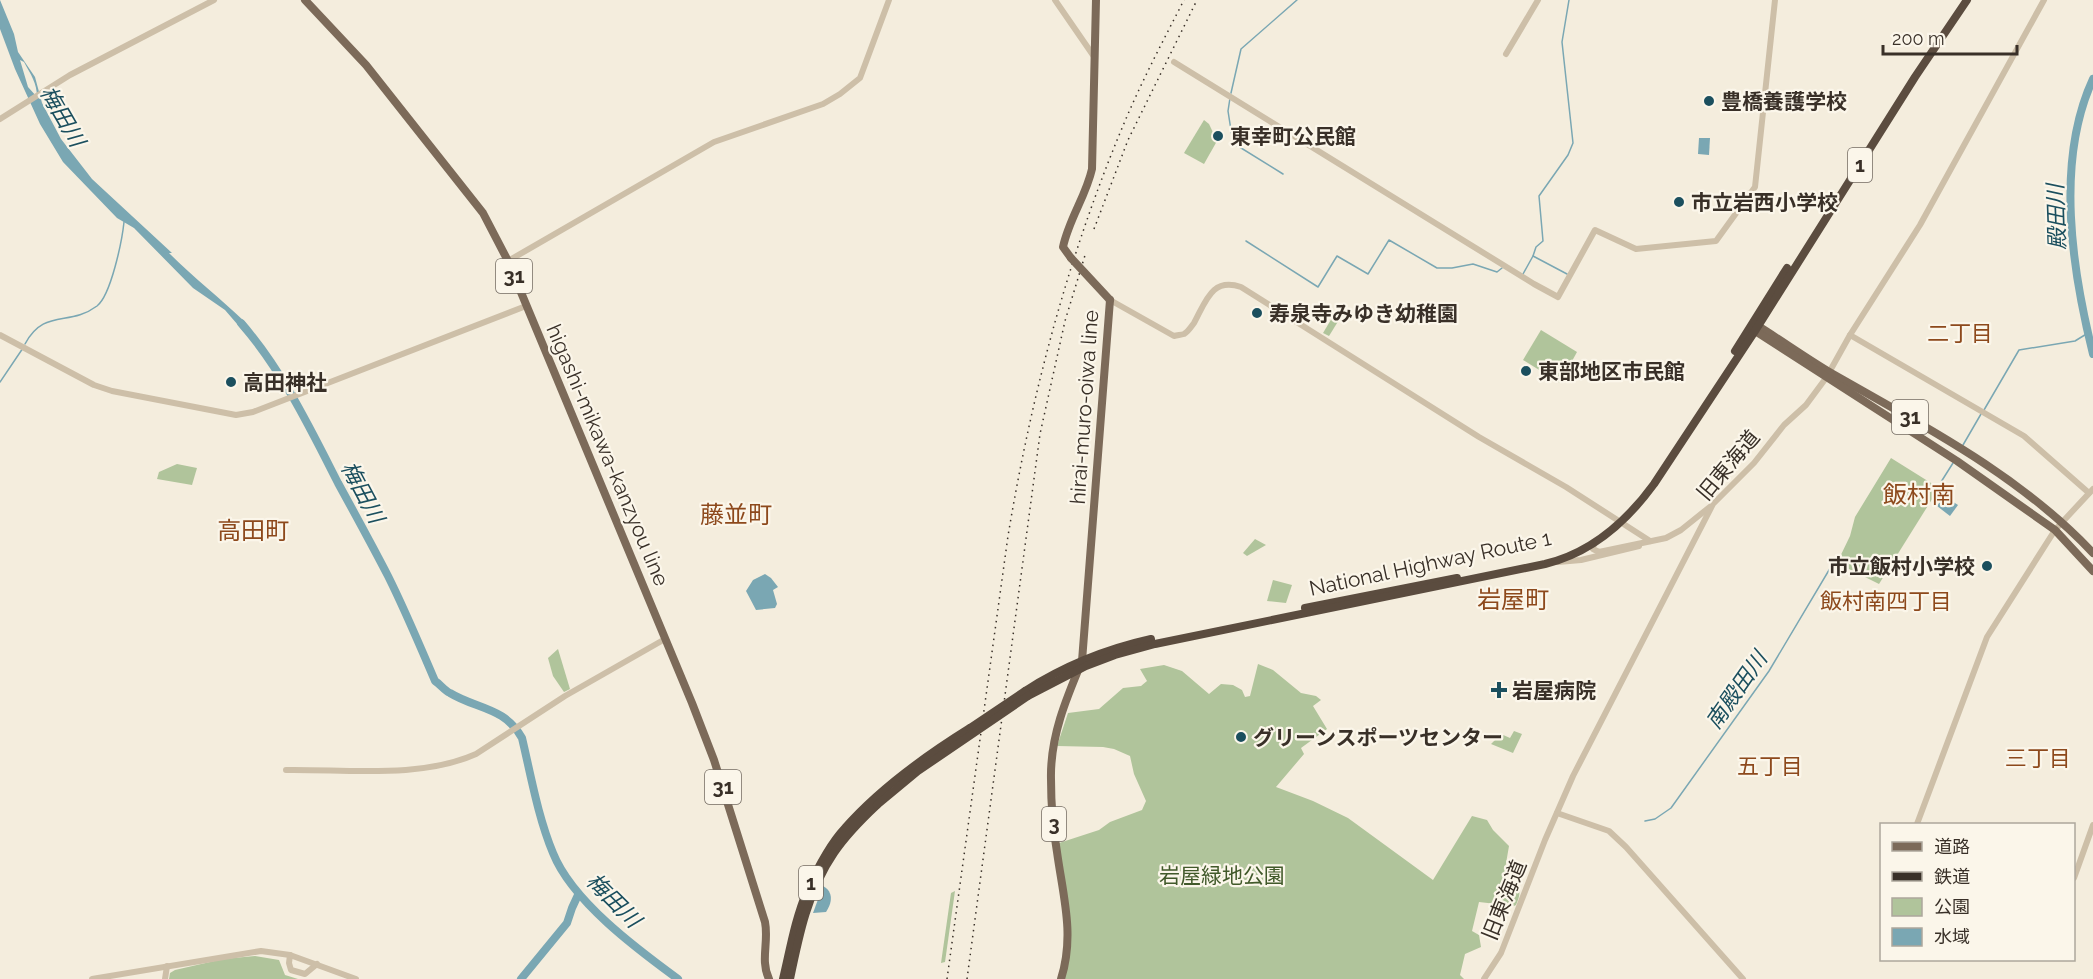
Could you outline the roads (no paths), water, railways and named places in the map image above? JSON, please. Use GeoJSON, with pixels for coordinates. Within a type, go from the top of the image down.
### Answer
{"type":"FeatureCollection","features":[{"type":"Feature","properties":{"kind":"highway","name":"National Highway Route 1"},"geometry":{"type":"LineString","coordinates":[[1755,327],[1960,0]]}},
{"type":"Feature","properties":{"kind":"highway","name":"National Highway Route 1"},"geometry":{"type":"LineString","coordinates":[[1027,694],[1115,655],[1155,644],[1554,562],[1594,542],[1639,504],[1654,484],[1915,77],[1967,0]]}},
{"type":"Feature","properties":{"kind":"highway","name":"National Highway Route 1"},"geometry":{"type":"LineString","coordinates":[[783,979],[797,922],[807,893],[817,870],[844,829],[873,804],[1027,694],[1050,675],[1082,660],[1127,645],[1544,560],[1578,546],[1620,520]]}},
{"type":"Feature","properties":{"kind":"highway","name":"National Highway Route 1"},"geometry":{"type":"LineString","coordinates":[[790,979],[805,914],[816,884],[834,853],[873,804]]}},
{"type":"Feature","properties":{"kind":"main road","name":"higashi-mikawa-kanzyou line"},"geometry":{"type":"LineString","coordinates":[[305,0],[366,65],[483,213],[508,261],[714,760],[762,910],[767,932],[764,962],[769,979]]}},
{"type":"Feature","properties":{"kind":"main road","name":"hirai-muro-oiwa line"},"geometry":{"type":"LineString","coordinates":[[1082,660],[1110,300],[1063,247],[1065,237],[1088,187],[1092,169],[1096,0]]}},
{"type":"Feature","properties":{"kind":"main road","name":"31"},"geometry":{"type":"LineString","coordinates":[[1755,327],[1957,461],[2055,530],[2093,571]]}},
{"type":"Feature","properties":{"kind":"main road","name":"31"},"geometry":{"type":"LineString","coordinates":[[1828,375],[1914,419],[1957,446],[2013,484],[2061,522],[2093,553]]}},
{"type":"Feature","properties":{"kind":"main road","name":"3"},"geometry":{"type":"LineString","coordinates":[[1061,979],[1066,964],[1069,934],[1056,850],[1050,778],[1054,742],[1061,711],[1082,660]]}},
{"type":"Feature","properties":{"kind":"street"},"geometry":{"type":"LineString","coordinates":[[0,119],[49,88],[214,0]]}},
{"type":"Feature","properties":{"kind":"street"},"geometry":{"type":"LineString","coordinates":[[508,261],[714,142],[823,104],[840,94],[860,78],[890,0]]}},
{"type":"Feature","properties":{"kind":"street"},"geometry":{"type":"LineString","coordinates":[[1055,0],[1095,58]]}},
{"type":"Feature","properties":{"kind":"street"},"geometry":{"type":"LineString","coordinates":[[1506,54],[1538,0]]}},
{"type":"Feature","properties":{"kind":"street"},"geometry":{"type":"LineString","coordinates":[[1174,62],[1558,297],[1594,230],[1635,249],[1716,241],[1741,207],[1755,187],[1775,0]]}},
{"type":"Feature","properties":{"kind":"street","name":"旧東海道"},"geometry":{"type":"LineString","coordinates":[[1484,979],[1502,952],[1557,813],[1612,698],[1654,623],[1713,504],[1754,463],[1784,425],[1806,405],[1828,375],[1850,335],[1920,225],[2044,0]]}},
{"type":"Feature","properties":{"kind":"street"},"geometry":{"type":"LineString","coordinates":[[1110,300],[1174,336],[1185,334],[1191,328],[1214,288],[1232,284],[1241,286],[1479,437],[1620,520],[1650,541]]}},
{"type":"Feature","properties":{"kind":"street"},"geometry":{"type":"LineString","coordinates":[[0,335],[94,385],[111,391],[236,415],[253,412],[526,306]]}},
{"type":"Feature","properties":{"kind":"street"},"geometry":{"type":"LineString","coordinates":[[1850,335],[2024,436],[2091,491],[2055,530],[1987,638],[1917,823]]}},
{"type":"Feature","properties":{"kind":"street"},"geometry":{"type":"LineString","coordinates":[[1594,542],[1593,549],[1599,552],[1666,538],[1682,530],[1713,504]]}},
{"type":"Feature","properties":{"kind":"street"},"geometry":{"type":"LineString","coordinates":[[1554,562],[1606,555],[1650,541]]}},
{"type":"Feature","properties":{"kind":"street"},"geometry":{"type":"LineString","coordinates":[[286,770],[405,770],[435,768],[461,761],[476,754],[564,696],[665,639]]}},
{"type":"Feature","properties":{"kind":"street"},"geometry":{"type":"LineString","coordinates":[[1557,813],[1609,831],[1626,847],[1743,979]]}},
{"type":"Feature","properties":{"kind":"street"},"geometry":{"type":"LineString","coordinates":[[2075,875],[2093,825]]}},
{"type":"Feature","properties":{"kind":"street"},"geometry":{"type":"LineString","coordinates":[[92,979],[252,951],[273,951],[356,979]]}},
{"type":"Feature","properties":{"kind":"street"},"geometry":{"type":"LineString","coordinates":[[290,955],[291,970],[305,974],[317,964]]}},
{"type":"Feature","properties":{"kind":"street"},"geometry":{"type":"LineString","coordinates":[[165,979],[167,966]]}},
{"type":"Feature","properties":{"kind":"water"},"geometry":{"type":"Polygon","coordinates":[[[0,0],[14,34],[18,52],[35,77],[42,103],[61,139],[92,179],[249,328],[244,332],[225,310],[193,288],[134,228],[117,218],[63,162],[40,124],[0,29],[0,0]],[[20,60],[28,87],[37,97],[35,83],[24,62],[20,60]]]}},
{"type":"Feature","properties":{"kind":"water"},"geometry":{"type":"Polygon","coordinates":[[[1699,138],[1710,138],[1709,155],[1698,154],[1699,138]]]}},
{"type":"Feature","properties":{"kind":"water"},"geometry":{"type":"Polygon","coordinates":[[[1944,496],[1958,505],[1950,516],[1937,506],[1944,496]]]}},
{"type":"Feature","properties":{"kind":"water"},"geometry":{"type":"Polygon","coordinates":[[[765,574],[778,587],[773,590],[777,604],[775,608],[756,610],[746,591],[753,580],[765,574]]]}},
{"type":"Feature","properties":{"kind":"water"},"geometry":{"type":"Polygon","coordinates":[[[823,886],[829,891],[830,905],[826,912],[813,913],[823,886]]]}},
{"type":"Feature","properties":{"kind":"waterway"},"geometry":{"type":"LineString","coordinates":[[1231,93],[1241,49],[1297,0]]}},
{"type":"Feature","properties":{"kind":"waterway"},"geometry":{"type":"LineString","coordinates":[[1567,274],[1533,256],[1536,247],[1543,241],[1539,196],[1568,155],[1573,143],[1562,42],[1569,0]]}},
{"type":"Feature","properties":{"kind":"waterway","name":"殿田川"},"geometry":{"type":"LineString","coordinates":[[2093,79],[2081,111],[2074,145],[2071,180],[2074,252],[2085,321],[2093,354]]}},
{"type":"Feature","properties":{"kind":"waterway"},"geometry":{"type":"LineString","coordinates":[[1230,98],[1228,111],[1233,143],[1283,174]]}},
{"type":"Feature","properties":{"kind":"waterway"},"geometry":{"type":"LineString","coordinates":[[25,344],[40,326],[87,312],[102,300],[115,267],[124,222]]}},
{"type":"Feature","properties":{"kind":"waterway"},"geometry":{"type":"LineString","coordinates":[[1246,241],[1318,287],[1337,256],[1368,274],[1389,240],[1437,268],[1473,264],[1497,272],[1502,268]]}},
{"type":"Feature","properties":{"kind":"waterway"},"geometry":{"type":"LineString","coordinates":[[1523,274],[1533,256]]}},
{"type":"Feature","properties":{"kind":"waterway","name":"梅田川"},"geometry":{"type":"LineString","coordinates":[[241,323],[270,360],[306,421],[388,576],[435,681],[448,692],[499,714],[515,728],[522,738],[543,825],[562,871],[575,889],[607,923],[678,979]]}},
{"type":"Feature","properties":{"kind":"waterway","name":"南殿田川"},"geometry":{"type":"LineString","coordinates":[[1984,410],[2019,350],[2075,341],[2088,333]]}},
{"type":"Feature","properties":{"kind":"waterway"},"geometry":{"type":"LineString","coordinates":[[0,382],[23,348]]}},
{"type":"Feature","properties":{"kind":"waterway","name":"南殿田川"},"geometry":{"type":"LineString","coordinates":[[1963,445],[1981,414]]}},
{"type":"Feature","properties":{"kind":"waterway","name":"南殿田川"},"geometry":{"type":"LineString","coordinates":[[1941,482],[1953,463]]}},
{"type":"Feature","properties":{"kind":"waterway","name":"南殿田川"},"geometry":{"type":"LineString","coordinates":[[1645,821],[1655,819],[1671,808],[1769,671],[1836,561]]}},
{"type":"Feature","properties":{"kind":"waterway"},"geometry":{"type":"LineString","coordinates":[[521,979],[567,923],[578,895]]}},
{"type":"Feature","properties":{"kind":"railway"},"geometry":{"type":"LineString","coordinates":[[947,979],[1008,536],[1041,374],[1071,269],[1107,165],[1141,85],[1184,0]]}},
{"type":"Feature","properties":{"kind":"railway"},"geometry":{"type":"LineString","coordinates":[[1094,229],[1128,140],[1197,0]]}},
{"type":"Feature","properties":{"kind":"railway"},"geometry":{"type":"LineString","coordinates":[[967,979],[1040,434],[1065,321],[1086,252]]}},
{"type":"Feature","properties":{"kind":"place","name":"豊橋養護学校"},"geometry":{"type":"Point","coordinates":[1709,101]}},
{"type":"Feature","properties":{"kind":"place","name":"東幸町公民館"},"geometry":{"type":"Point","coordinates":[1218,136]}},
{"type":"Feature","properties":{"kind":"place","name":"市立岩西小学校"},"geometry":{"type":"Point","coordinates":[1679,202]}},
{"type":"Feature","properties":{"kind":"place","name":"寿泉寺みゆき幼稚園"},"geometry":{"type":"Point","coordinates":[1257,313]}},
{"type":"Feature","properties":{"kind":"place","name":"東部地区市民館"},"geometry":{"type":"Point","coordinates":[1526,371]}},
{"type":"Feature","properties":{"kind":"place","name":"高田神社"},"geometry":{"type":"Point","coordinates":[231,382]}},
{"type":"Feature","properties":{"kind":"place","name":"市立飯村小学校"},"geometry":{"type":"Point","coordinates":[1987,566]}},
{"type":"Feature","properties":{"kind":"place","name":"岩屋病院"},"geometry":{"type":"Point","coordinates":[1499,690]}},
{"type":"Feature","properties":{"kind":"place","name":"グリーンスポーツセンター"},"geometry":{"type":"Point","coordinates":[1241,737]}},
{"type":"Feature","properties":{"kind":"district","name":"二丁目"},"geometry":{"type":"Point","coordinates":[1960,333]}},
{"type":"Feature","properties":{"kind":"district","name":"飯村南"},"geometry":{"type":"Point","coordinates":[1919,494]}},
{"type":"Feature","properties":{"kind":"district","name":"藤並町"},"geometry":{"type":"Point","coordinates":[736,514]}},
{"type":"Feature","properties":{"kind":"district","name":"高田町"},"geometry":{"type":"Point","coordinates":[253,530]}},
{"type":"Feature","properties":{"kind":"district","name":"岩屋町"},"geometry":{"type":"Point","coordinates":[1513,599]}},
{"type":"Feature","properties":{"kind":"district","name":"飯村南四丁目"},"geometry":{"type":"Point","coordinates":[1886,601]}},
{"type":"Feature","properties":{"kind":"district","name":"三丁目"},"geometry":{"type":"Point","coordinates":[2038,758]}},
{"type":"Feature","properties":{"kind":"district","name":"五丁目"},"geometry":{"type":"Point","coordinates":[1770,766]}},
{"type":"Feature","properties":{"kind":"park label","name":"岩屋緑地公園"},"geometry":{"type":"Point","coordinates":[1222,875]}}]}
